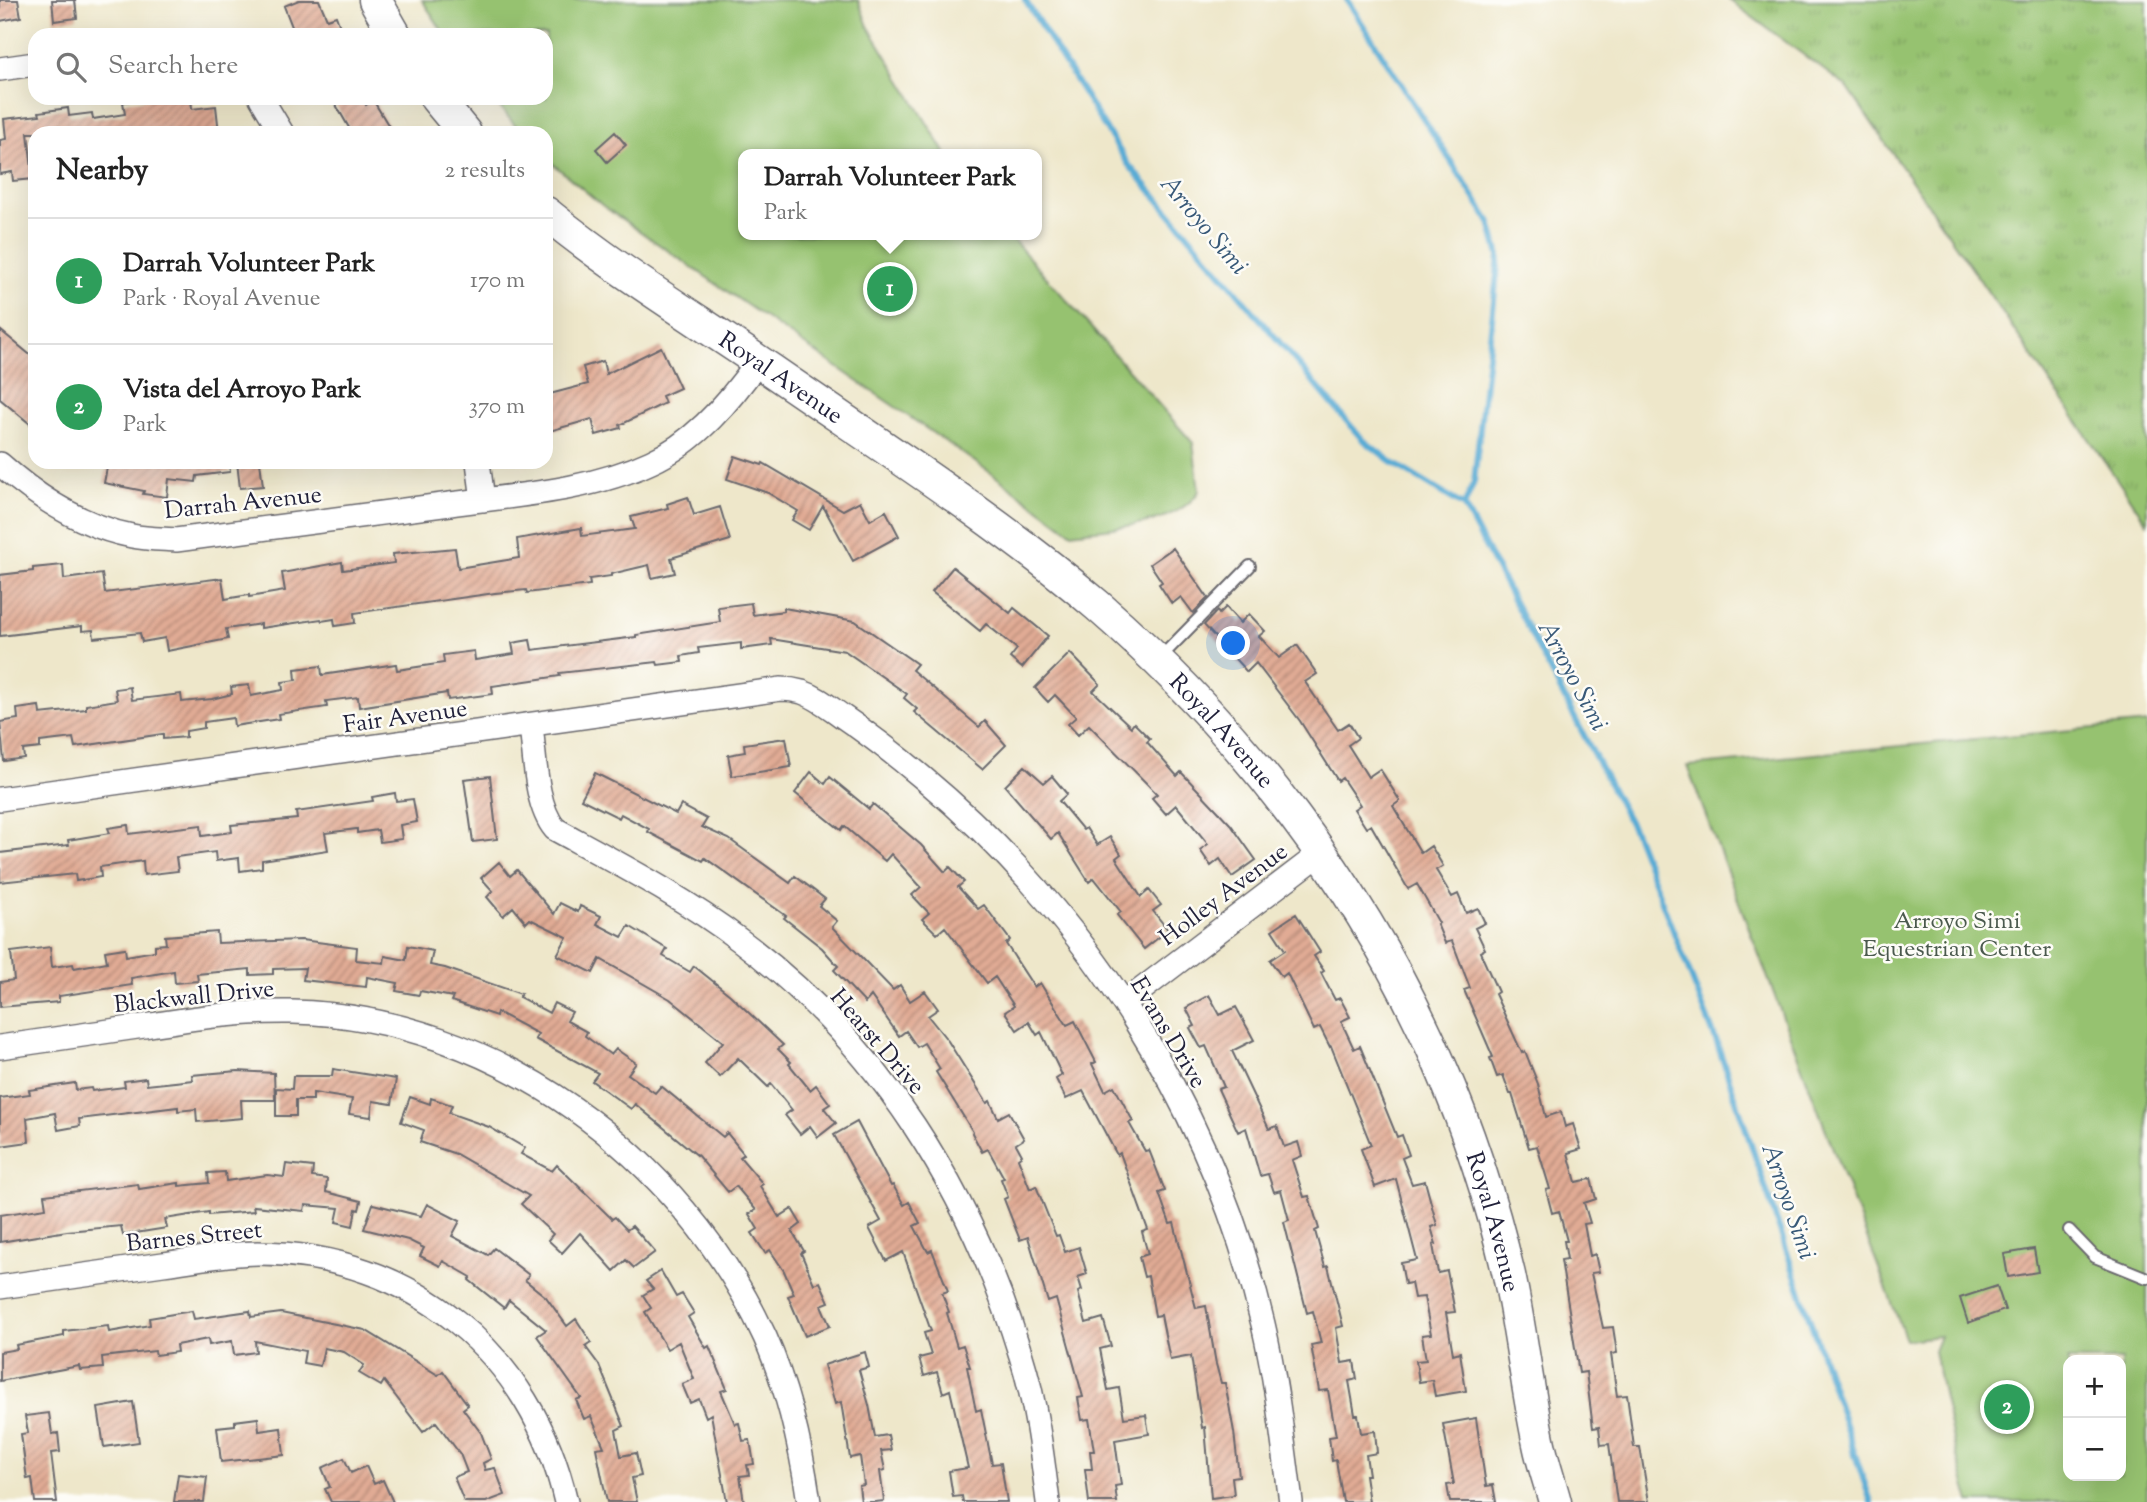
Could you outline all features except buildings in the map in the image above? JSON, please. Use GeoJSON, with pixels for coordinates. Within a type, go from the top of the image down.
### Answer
{"type":"FeatureCollection","features":[{"type":"Feature","properties":{"kind":"main road"},"geometry":{"type":"LineString","coordinates":[[375,0],[391,28]]}},
{"type":"Feature","properties":{"kind":"main road"},"geometry":{"type":"LineString","coordinates":[[442,105],[459,126]]}},
{"type":"Feature","properties":{"kind":"main road","name":"Royal Avenue"},"geometry":{"type":"LineString","coordinates":[[553,218],[624,274],[758,361],[1015,540],[1096,605],[1158,660],[1213,717],[1268,783],[1365,916],[1405,989],[1440,1064],[1469,1139],[1509,1276],[1540,1448],[1555,1502]]}},
{"type":"Feature","properties":{"kind":"street"},"geometry":{"type":"LineString","coordinates":[[0,69],[28,65]]}},
{"type":"Feature","properties":{"kind":"street"},"geometry":{"type":"LineString","coordinates":[[265,105],[278,126]]}},
{"type":"Feature","properties":{"kind":"street","name":"Darrah Avenue"},"geometry":{"type":"LineString","coordinates":[[2,469],[58,509],[99,528],[135,537],[176,540],[483,500],[580,486],[620,475],[653,461],[682,444],[697,430],[736,392],[758,361]]}},
{"type":"Feature","properties":{"kind":"street"},"geometry":{"type":"LineString","coordinates":[[479,469],[483,500]]}},
{"type":"Feature","properties":{"kind":"street","name":"Fair Avenue"},"geometry":{"type":"LineString","coordinates":[[0,799],[781,689],[799,691],[816,698]]}},
{"type":"Feature","properties":{"kind":"street","name":"Evans Drive"},"geometry":{"type":"LineString","coordinates":[[816,698],[888,748],[954,804],[1008,856],[1073,932],[1124,1003],[1161,1064],[1195,1131],[1222,1195],[1245,1261],[1275,1381],[1291,1502]]}},
{"type":"Feature","properties":{"kind":"street","name":"Hearst Drive"},"geometry":{"type":"LineString","coordinates":[[531,725],[542,806],[546,819],[555,829],[654,883],[743,942],[788,980],[830,1021],[873,1069],[908,1116],[940,1166],[989,1262],[1022,1358],[1040,1437],[1048,1502]]}},
{"type":"Feature","properties":{"kind":"street","name":"Holley Avenue"},"geometry":{"type":"LineString","coordinates":[[1124,1003],[1321,853]]}},
{"type":"Feature","properties":{"kind":"street","name":"Blackwall Drive"},"geometry":{"type":"LineString","coordinates":[[0,1046],[232,1013],[295,1012],[358,1019],[420,1033],[480,1055],[537,1084],[590,1119],[644,1165],[691,1217],[732,1275],[765,1337],[789,1403],[809,1502]]}},
{"type":"Feature","properties":{"kind":"street","name":"Barnes Street"},"geometry":{"type":"LineString","coordinates":[[0,1287],[256,1253],[306,1256],[355,1267],[402,1286],[444,1311],[482,1344],[515,1382],[541,1425],[559,1472],[566,1502]]}},
{"type":"Feature","properties":{"kind":"lane"},"geometry":{"type":"LineString","coordinates":[[1158,660],[1250,566]]}},
{"type":"Feature","properties":{"kind":"lane"},"geometry":{"type":"LineString","coordinates":[[2069,1230],[2095,1257],[2147,1278]]}},
{"type":"Feature","properties":{"kind":"green space"},"geometry":{"type":"Polygon","coordinates":[[[422,0],[858,0],[868,26],[943,149],[738,149],[738,240],[1013,240],[1193,443],[1199,491],[1189,503],[1159,519],[1124,527],[1072,533],[991,473],[603,206],[553,164],[553,126],[516,126],[498,105],[553,105],[553,28],[440,28],[422,0]]]}},
{"type":"Feature","properties":{"kind":"green space"},"geometry":{"type":"Polygon","coordinates":[[[1729,0],[2147,0],[2147,523],[1847,87],[1729,0]]]}},
{"type":"Feature","properties":{"kind":"green space","name":"Arroyo Simi Equestrian Center"},"geometry":{"type":"Polygon","coordinates":[[[2147,723],[2147,1502],[1970,1502],[1956,1454],[1934,1351],[1940,1336],[1906,1340],[1687,766],[2147,723]]]}},
{"type":"Feature","properties":{"kind":"waterway","name":"Arroyo Simi"},"geometry":{"type":"LineString","coordinates":[[1025,0],[1128,164],[1362,439],[1393,463],[1464,506],[1635,833],[1717,1043],[1871,1502]]}},
{"type":"Feature","properties":{"kind":"waterway"},"geometry":{"type":"LineString","coordinates":[[1347,0],[1490,222],[1499,256],[1474,482],[1464,506]]}},
{"type":"Feature","properties":{"kind":"place","name":"Darrah Volunteer Park"},"geometry":{"type":"Point","coordinates":[890,289]}},
{"type":"Feature","properties":{"kind":"place","name":"Vista del Arroyo Park"},"geometry":{"type":"Point","coordinates":[2007,1407]}}]}
